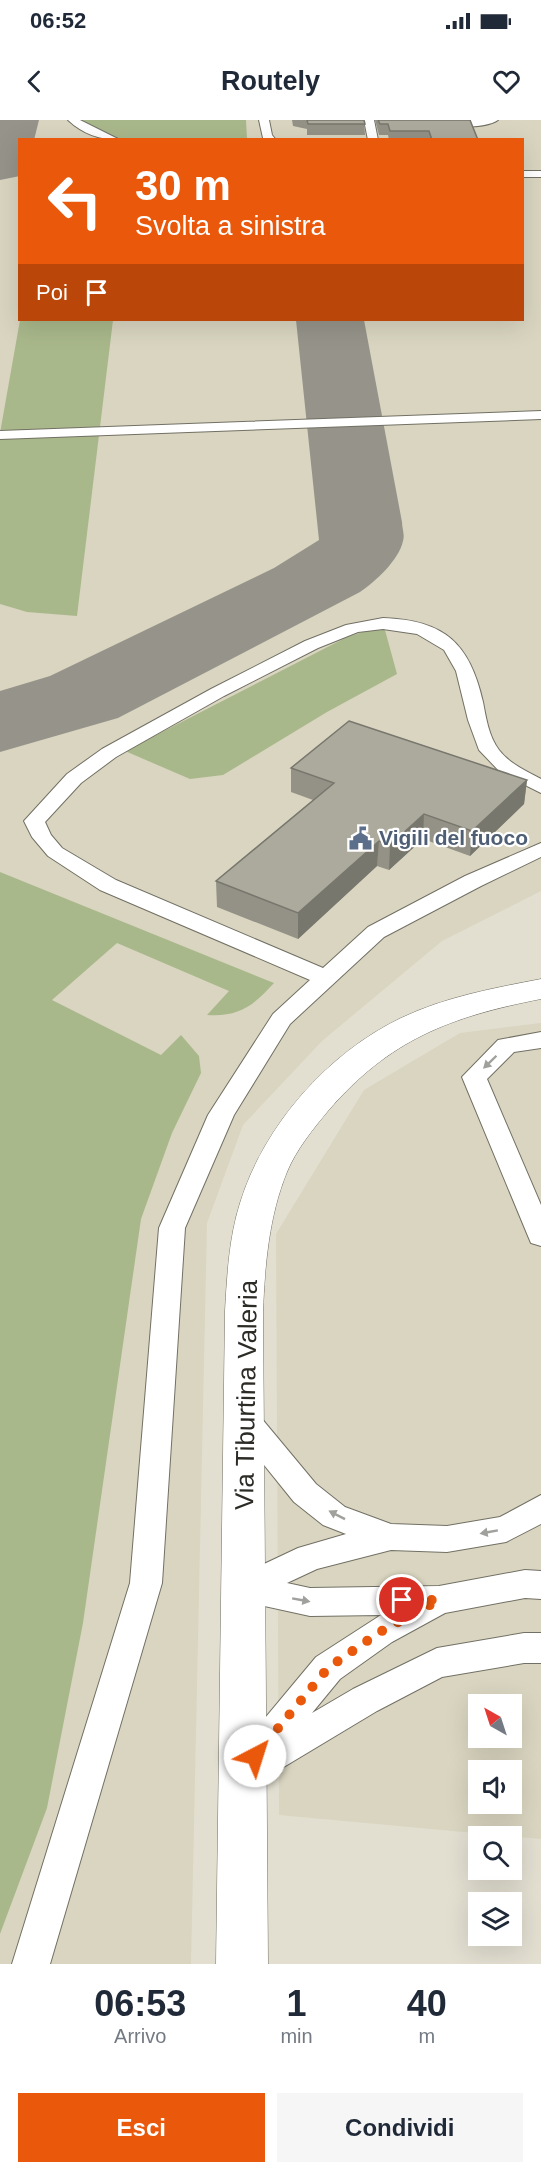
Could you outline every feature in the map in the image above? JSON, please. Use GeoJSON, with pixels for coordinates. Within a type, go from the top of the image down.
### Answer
{"type":"FeatureCollection","features":[{"type":"Feature","properties":{"kind":"street","name":"Via Tiburtina Valeria"},"geometry":{"type":"LineString","coordinates":[[242,1964],[240,1774],[246,1421],[245,1299],[254,1211],[270,1169],[296,1128],[327,1088],[357,1060],[409,1026],[463,1005],[541,989]]}},
{"type":"Feature","properties":{"kind":"lane"},"geometry":{"type":"LineString","coordinates":[[73,120],[97,134],[110,138]]}},
{"type":"Feature","properties":{"kind":"lane"},"geometry":{"type":"LineString","coordinates":[[264,120],[269,138]]}},
{"type":"Feature","properties":{"kind":"lane"},"geometry":{"type":"LineString","coordinates":[[369,120],[372,138]]}},
{"type":"Feature","properties":{"kind":"lane"},"geometry":{"type":"LineString","coordinates":[[435,120],[460,124],[493,120]]}},
{"type":"Feature","properties":{"kind":"lane"},"geometry":{"type":"LineString","coordinates":[[524,174],[541,174]]}},
{"type":"Feature","properties":{"kind":"lane"},"geometry":{"type":"LineString","coordinates":[[0,435],[541,415]]}},
{"type":"Feature","properties":{"kind":"lane"},"geometry":{"type":"LineString","coordinates":[[325,978],[108,885],[55,852],[42,837],[34,821],[57,795],[89,766],[165,721],[260,670],[329,637],[371,624],[395,623],[414,627],[432,634],[452,647],[466,669],[473,707],[486,742],[497,761],[541,787]]}},
{"type":"Feature","properties":{"kind":"lane"},"geometry":{"type":"LineString","coordinates":[[31,1964],[146,1583],[172,1228],[221,1115],[281,1019],[376,932],[473,880],[541,849]]}},
{"type":"Feature","properties":{"kind":"lane"},"geometry":{"type":"LineString","coordinates":[[541,1040],[507,1045],[474,1077],[541,1236]]}},
{"type":"Feature","properties":{"kind":"lane"},"geometry":{"type":"LineString","coordinates":[[246,1421],[305,1493],[334,1515],[391,1537]]}},
{"type":"Feature","properties":{"kind":"lane"},"geometry":{"type":"LineString","coordinates":[[243,1589],[309,1558],[391,1537],[447,1539],[506,1529],[541,1508]]}},
{"type":"Feature","properties":{"kind":"lane"},"geometry":{"type":"LineString","coordinates":[[243,1589],[310,1602],[439,1600],[525,1584],[541,1585]]}},
{"type":"Feature","properties":{"kind":"lane"},"geometry":{"type":"LineString","coordinates":[[240,1774],[328,1668],[380,1632],[439,1600]]}},
{"type":"Feature","properties":{"kind":"lane"},"geometry":{"type":"LineString","coordinates":[[240,1774],[365,1700],[437,1663],[524,1648],[541,1648]]}},
{"type":"Feature","properties":{"kind":"shaded area"},"geometry":{"type":"Polygon","coordinates":[[[0,120],[541,120],[541,891],[442,941],[322,1041],[243,1125],[207,1223],[191,1964],[0,1964],[0,120]]]}},
{"type":"Feature","properties":{"kind":"shaded area"},"geometry":{"type":"Polygon","coordinates":[[[541,1023],[541,1839],[522,1837],[522,1826],[468,1826],[468,1832],[279,1815],[276,1234],[364,1090],[460,1033],[541,1023]]]}},
{"type":"Feature","properties":{"kind":"green space"},"geometry":{"type":"Polygon","coordinates":[[[77,120],[246,120],[247,138],[116,138],[77,120]]]}},
{"type":"Feature","properties":{"kind":"green space"},"geometry":{"type":"Polygon","coordinates":[[[20,321],[113,321],[77,616],[27,612],[0,604],[0,433],[20,321]]]}},
{"type":"Feature","properties":{"kind":"green space"},"geometry":{"type":"Polygon","coordinates":[[[368,630],[385,630],[397,674],[327,712],[223,775],[190,779],[125,751],[345,638],[368,630]]]}},
{"type":"Feature","properties":{"kind":"green space"},"geometry":{"type":"Polygon","coordinates":[[[0,872],[274,983],[252,1004],[237,1012],[207,1015],[229,991],[117,943],[52,1000],[161,1055],[181,1035],[199,1056],[201,1073],[172,1133],[141,1219],[83,1623],[47,1808],[0,1934],[0,872]]]}},
{"type":"Feature","properties":{"kind":"building"},"geometry":{"type":"Polygon","coordinates":[[[307,120],[364,120],[365,124],[308,124],[307,120]]]}},
{"type":"Feature","properties":{"kind":"building"},"geometry":{"type":"Polygon","coordinates":[[[378,120],[470,120],[477,138],[431,138],[429,131],[390,131],[388,124],[380,124],[378,120]]]}},
{"type":"Feature","properties":{"kind":"building"},"geometry":{"type":"Polygon","coordinates":[[[349,721],[527,780],[472,831],[424,814],[390,845],[379,841],[298,913],[216,881],[334,783],[291,768],[349,721]]]}},
{"type":"Feature","properties":{"kind":"taxiway"},"geometry":{"type":"LineString","coordinates":[[0,164],[13,120]]}},
{"type":"Feature","properties":{"kind":"taxiway"},"geometry":{"type":"LineString","coordinates":[[0,722],[84,697],[305,587],[352,556],[361,541],[360,522],[330,321]]}},
{"type":"Feature","properties":{"kind":"place","name":"Vigili del fuoco"},"geometry":{"type":"Point","coordinates":[361,838]}},
{"type":"Feature","properties":{"kind":"route"},"geometry":{"type":"LineString","coordinates":[[255,1756],[328,1668],[380,1632],[439,1600],[402,1600]]}}]}
